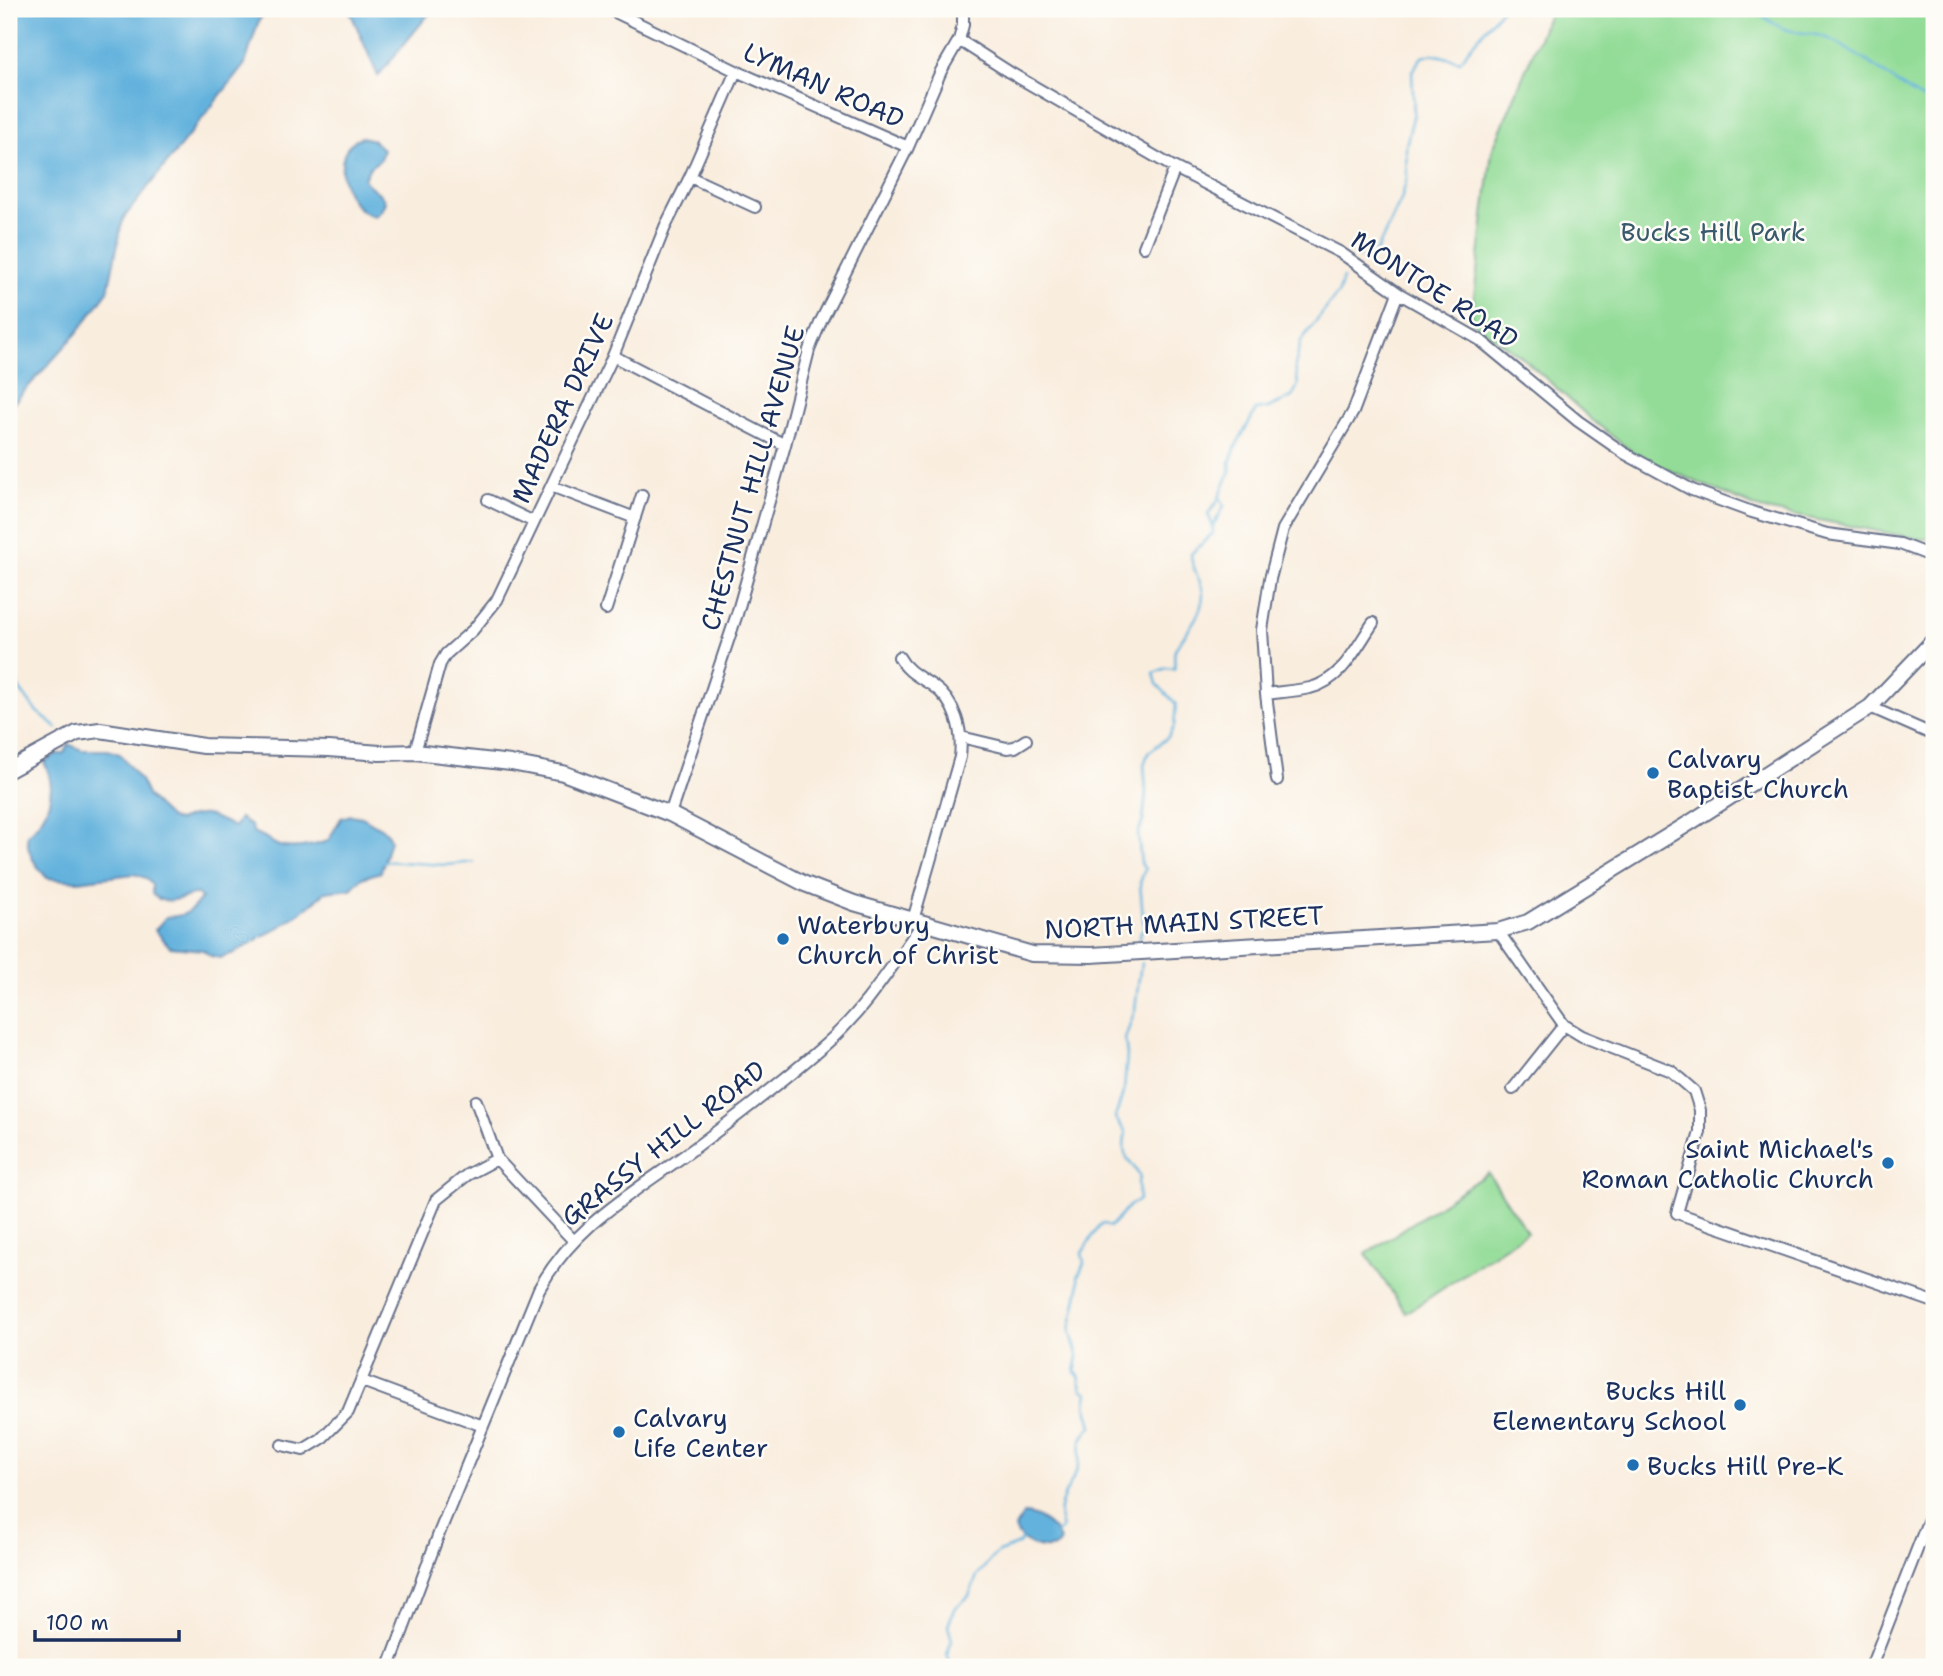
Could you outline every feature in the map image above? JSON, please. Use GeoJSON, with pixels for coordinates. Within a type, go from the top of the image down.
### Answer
{"type":"FeatureCollection","features":[{"type":"Feature","properties":{"kind":"main road","name":"NORTH MAIN STREET"},"geometry":{"type":"LineString","coordinates":[[9,770],[76,733],[88,730],[204,746],[415,752],[511,763],[563,774],[670,814],[805,884],[854,903],[1032,954],[1091,955],[1498,931],[1528,922],[1870,707],[1934,640]]}},
{"type":"Feature","properties":{"kind":"street","name":"LYMAN ROAD"},"geometry":{"type":"LineString","coordinates":[[609,9],[736,71],[908,147]]}},
{"type":"Feature","properties":{"kind":"street","name":"CHESTNUT HILL AVENUE"},"geometry":{"type":"LineString","coordinates":[[670,814],[737,614],[809,350],[908,147],[941,71],[959,40],[963,25],[961,9]]}},
{"type":"Feature","properties":{"kind":"street","name":"MONTOE ROAD"},"geometry":{"type":"LineString","coordinates":[[959,40],[1175,168],[1341,253],[1398,293],[1480,340],[1578,421],[1624,453],[1692,490],[1752,512],[1816,530],[1900,544],[1934,557]]}},
{"type":"Feature","properties":{"kind":"street","name":"MADERA DRIVE"},"geometry":{"type":"LineString","coordinates":[[415,752],[440,664],[446,654],[473,630],[497,600],[613,356],[665,228],[736,71]]}},
{"type":"Feature","properties":{"kind":"street"},"geometry":{"type":"LineString","coordinates":[[1144,247],[1175,168]]}},
{"type":"Feature","properties":{"kind":"street"},"geometry":{"type":"LineString","coordinates":[[690,177],[755,207]]}},
{"type":"Feature","properties":{"kind":"street"},"geometry":{"type":"LineString","coordinates":[[1277,780],[1266,694],[1262,630],[1270,579],[1283,529],[1353,412],[1398,293]]}},
{"type":"Feature","properties":{"kind":"street"},"geometry":{"type":"LineString","coordinates":[[613,356],[785,445]]}},
{"type":"Feature","properties":{"kind":"street"},"geometry":{"type":"LineString","coordinates":[[551,486],[635,518]]}},
{"type":"Feature","properties":{"kind":"street"},"geometry":{"type":"LineString","coordinates":[[606,609],[642,495]]}},
{"type":"Feature","properties":{"kind":"street"},"geometry":{"type":"LineString","coordinates":[[488,500],[534,522]]}},
{"type":"Feature","properties":{"kind":"street"},"geometry":{"type":"LineString","coordinates":[[1266,694],[1312,688],[1331,679],[1346,664],[1373,622]]}},
{"type":"Feature","properties":{"kind":"street"},"geometry":{"type":"LineString","coordinates":[[899,657],[909,671],[933,685],[944,696],[957,717],[961,737],[960,757],[918,922]]}},
{"type":"Feature","properties":{"kind":"street"},"geometry":{"type":"LineString","coordinates":[[1870,707],[1934,735]]}},
{"type":"Feature","properties":{"kind":"street"},"geometry":{"type":"LineString","coordinates":[[961,737],[1007,747],[1015,747],[1026,740]]}},
{"type":"Feature","properties":{"kind":"street","name":"GRASSY HILL ROAD"},"geometry":{"type":"LineString","coordinates":[[389,1667],[440,1531],[539,1289],[551,1266],[573,1240],[599,1217],[696,1147],[827,1043],[856,1012],[918,922]]}},
{"type":"Feature","properties":{"kind":"street"},"geometry":{"type":"LineString","coordinates":[[1498,931],[1564,1025],[1582,1037],[1671,1071],[1694,1091],[1700,1110],[1700,1132],[1677,1213],[1934,1302]]}},
{"type":"Feature","properties":{"kind":"street"},"geometry":{"type":"LineString","coordinates":[[1513,1089],[1564,1025]]}},
{"type":"Feature","properties":{"kind":"street"},"geometry":{"type":"LineString","coordinates":[[476,1101],[497,1159],[573,1240]]}},
{"type":"Feature","properties":{"kind":"street"},"geometry":{"type":"LineString","coordinates":[[282,1446],[303,1450],[321,1439],[348,1412],[436,1200],[467,1175],[497,1159]]}},
{"type":"Feature","properties":{"kind":"street"},"geometry":{"type":"LineString","coordinates":[[362,1381],[484,1426]]}},
{"type":"Feature","properties":{"kind":"street"},"geometry":{"type":"LineString","coordinates":[[1871,1667],[1934,1506]]}},
{"type":"Feature","properties":{"kind":"green space","name":"Bucks Hill Park"},"geometry":{"type":"Polygon","coordinates":[[[1551,9],[1934,9],[1934,539],[1919,539],[1760,509],[1638,457],[1523,358],[1471,321],[1492,151],[1551,9]]]}},
{"type":"Feature","properties":{"kind":"green space"},"geometry":{"type":"Polygon","coordinates":[[[1488,1173],[1527,1232],[1406,1313],[1366,1254],[1488,1173]]]}},
{"type":"Feature","properties":{"kind":"water"},"geometry":{"type":"Polygon","coordinates":[[[9,9],[269,9],[259,20],[245,64],[123,219],[108,291],[77,333],[9,408],[9,9]]]}},
{"type":"Feature","properties":{"kind":"water"},"geometry":{"type":"Polygon","coordinates":[[[349,9],[433,9],[378,76],[349,9]]]}},
{"type":"Feature","properties":{"kind":"water"},"geometry":{"type":"Polygon","coordinates":[[[362,137],[373,140],[383,149],[380,160],[370,167],[364,179],[385,202],[375,216],[364,212],[354,203],[343,179],[344,154],[351,144],[362,137]]]}},
{"type":"Feature","properties":{"kind":"water"},"geometry":{"type":"Polygon","coordinates":[[[68,744],[82,750],[108,750],[120,754],[140,780],[148,797],[170,818],[178,821],[194,815],[206,815],[234,827],[240,818],[251,826],[254,833],[280,846],[294,847],[328,841],[341,818],[351,815],[362,817],[387,832],[390,840],[381,872],[362,878],[351,889],[325,892],[283,925],[220,958],[203,950],[170,947],[155,930],[166,917],[183,915],[190,910],[202,898],[197,894],[161,900],[152,893],[152,885],[146,878],[134,874],[77,881],[47,878],[32,858],[27,835],[46,811],[51,792],[44,762],[54,755],[64,753],[68,744]]]}},
{"type":"Feature","properties":{"kind":"water"},"geometry":{"type":"Polygon","coordinates":[[[1024,1514],[1046,1523],[1056,1532],[1060,1542],[1049,1548],[1025,1542],[1015,1528],[1024,1514]]]}},
{"type":"Feature","properties":{"kind":"waterway"},"geometry":{"type":"LineString","coordinates":[[1358,257],[1360,254],[1369,256],[1376,252],[1401,200],[1407,178],[1406,146],[1414,113],[1412,71],[1422,57],[1433,54],[1460,61],[1502,9]]}},
{"type":"Feature","properties":{"kind":"waterway"},"geometry":{"type":"LineString","coordinates":[[1752,9],[1785,29],[1831,39],[1914,95],[1934,104]]}},
{"type":"Feature","properties":{"kind":"waterway"},"geometry":{"type":"LineString","coordinates":[[1139,943],[1141,931],[1144,929],[1140,883],[1145,869],[1141,864],[1138,834],[1143,821],[1146,792],[1144,765],[1148,753],[1168,737],[1174,727],[1176,704],[1157,684],[1154,673],[1166,668],[1174,669],[1175,651],[1200,610],[1203,595],[1191,554],[1213,533],[1208,514],[1217,502],[1230,472],[1230,462],[1237,444],[1256,410],[1268,408],[1292,397],[1298,385],[1295,366],[1301,341],[1339,292],[1343,278]]}},
{"type":"Feature","properties":{"kind":"waterway"},"geometry":{"type":"LineString","coordinates":[[1213,526],[1224,506],[1220,499]]}},
{"type":"Feature","properties":{"kind":"waterway"},"geometry":{"type":"LineString","coordinates":[[9,679],[16,684],[36,711],[57,728]]}},
{"type":"Feature","properties":{"kind":"waterway"},"geometry":{"type":"LineString","coordinates":[[383,861],[446,865],[474,862]]}},
{"type":"Feature","properties":{"kind":"waterway"},"geometry":{"type":"LineString","coordinates":[[1057,1533],[1062,1529],[1061,1506],[1078,1468],[1082,1439],[1092,1426],[1086,1404],[1088,1393],[1082,1389],[1079,1376],[1075,1372],[1078,1357],[1070,1330],[1079,1288],[1078,1277],[1084,1263],[1082,1253],[1099,1226],[1103,1223],[1110,1227],[1129,1206],[1139,1200],[1140,1177],[1125,1153],[1126,1132],[1115,1118],[1124,1090],[1127,1055],[1125,1039],[1135,1009],[1141,963]]}},
{"type":"Feature","properties":{"kind":"waterway"},"geometry":{"type":"LineString","coordinates":[[951,1667],[947,1654],[952,1640],[948,1626],[954,1609],[969,1596],[977,1576],[991,1559],[999,1552],[1019,1544],[1023,1538]]}},
{"type":"Feature","properties":{"kind":"place","name":"Calvary Baptist Church"},"geometry":{"type":"Point","coordinates":[1653,773]}},
{"type":"Feature","properties":{"kind":"place","name":"Waterbury Church of Christ"},"geometry":{"type":"Point","coordinates":[783,939]}},
{"type":"Feature","properties":{"kind":"place","name":"Saint Michael's Roman Catholic Church"},"geometry":{"type":"Point","coordinates":[1888,1163]}},
{"type":"Feature","properties":{"kind":"place","name":"Bucks Hill Elementary School"},"geometry":{"type":"Point","coordinates":[1740,1405]}},
{"type":"Feature","properties":{"kind":"place","name":"Calvary Life Center"},"geometry":{"type":"Point","coordinates":[619,1432]}},
{"type":"Feature","properties":{"kind":"place","name":"Bucks Hill Pre-K"},"geometry":{"type":"Point","coordinates":[1633,1465]}}]}
